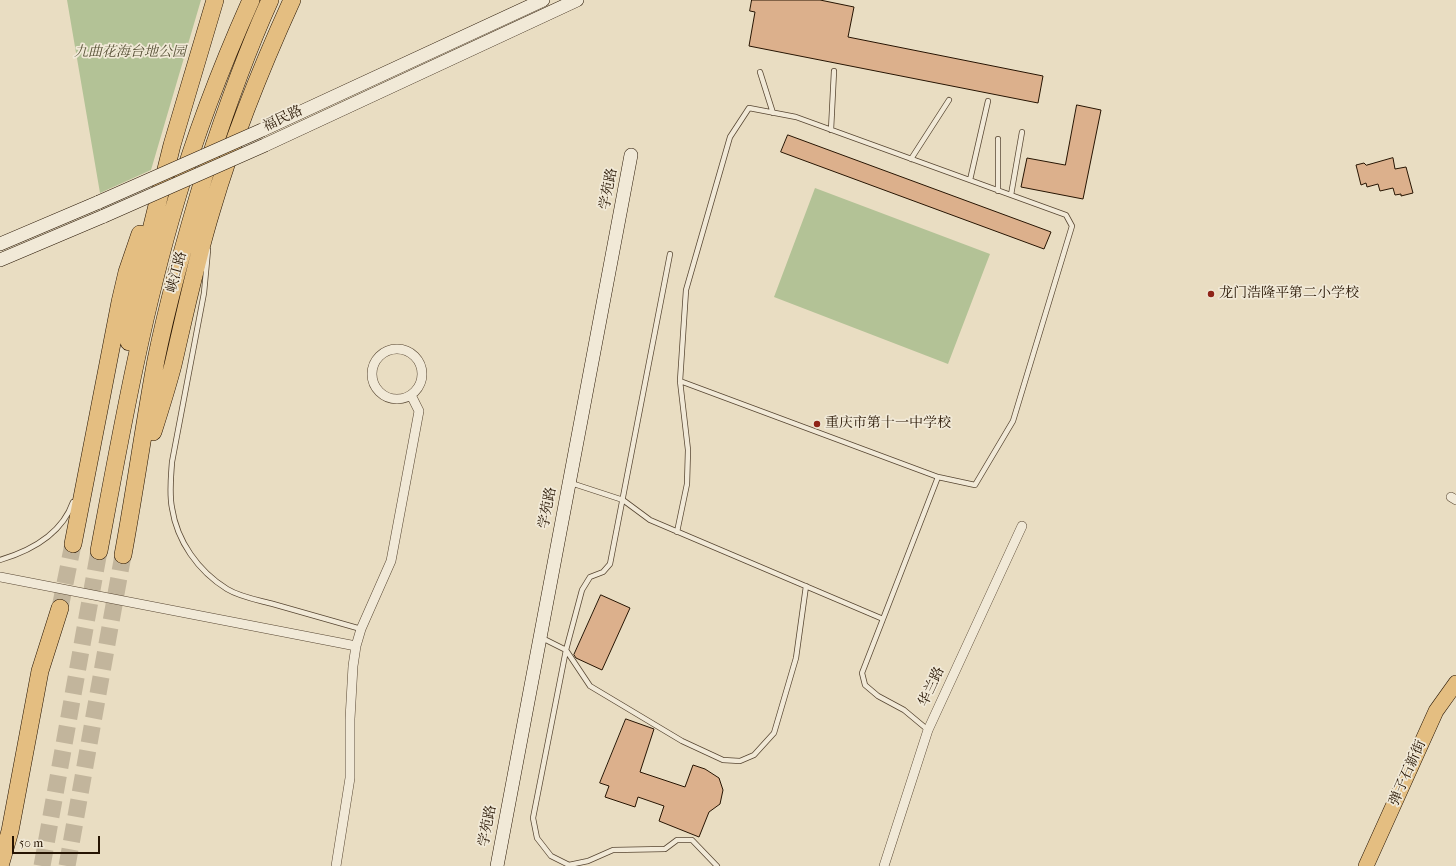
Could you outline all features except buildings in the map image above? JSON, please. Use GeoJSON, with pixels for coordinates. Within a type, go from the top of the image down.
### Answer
{"type":"FeatureCollection","features":[{"type":"Feature","properties":{"kind":"highway","name":"峡江路"},"geometry":{"type":"LineString","coordinates":[[99,551],[150,300],[176,200],[193,146],[211,98],[251,0]]}},
{"type":"Feature","properties":{"kind":"highway","name":"峡江路"},"geometry":{"type":"LineString","coordinates":[[124,555],[156,361],[168,304],[196,204],[229,102],[246,56],[270,0]]}},
{"type":"Feature","properties":{"kind":"highway"},"geometry":{"type":"LineString","coordinates":[[132,506],[172,367],[211,210],[247,106],[284,17],[294,0]]}},
{"type":"Feature","properties":{"kind":"highway"},"geometry":{"type":"LineString","coordinates":[[115,468],[129,344],[144,258],[172,145],[214,2]]}},
{"type":"Feature","properties":{"kind":"highway"},"geometry":{"type":"LineString","coordinates":[[73,544],[127,272],[172,145]]}},
{"type":"Feature","properties":{"kind":"highway"},"geometry":{"type":"LineString","coordinates":[[0,866],[10,831],[40,670],[44,653],[60,608]]}},
{"type":"Feature","properties":{"kind":"main road","name":"福民路"},"geometry":{"type":"LineString","coordinates":[[0,244],[262,130],[543,0]]}},
{"type":"Feature","properties":{"kind":"main road","name":"福民路"},"geometry":{"type":"LineString","coordinates":[[0,260],[265,145],[577,0]]}},
{"type":"Feature","properties":{"kind":"main road","name":"学苑路"},"geometry":{"type":"LineString","coordinates":[[497,866],[631,155]]}},
{"type":"Feature","properties":{"kind":"main road","name":"弹子石新街"},"geometry":{"type":"LineString","coordinates":[[1366,866],[1436,711],[1456,683]]}},
{"type":"Feature","properties":{"kind":"street"},"geometry":{"type":"LineString","coordinates":[[403,349],[418,360],[422,373],[422,379],[420,385],[411,395],[399,400],[392,399],[386,397],[376,388],[373,382],[372,369],[374,363],[383,352],[403,349]]}},
{"type":"Feature","properties":{"kind":"street"},"geometry":{"type":"LineString","coordinates":[[336,866],[350,778],[350,719],[353,666],[356,646],[361,629],[391,561],[419,411],[411,395]]}},
{"type":"Feature","properties":{"kind":"street","name":"华兰路"},"geometry":{"type":"LineString","coordinates":[[884,866],[928,730],[1022,526]]}},
{"type":"Feature","properties":{"kind":"street"},"geometry":{"type":"LineString","coordinates":[[0,577],[356,646]]}},
{"type":"Feature","properties":{"kind":"lane"},"geometry":{"type":"LineString","coordinates":[[831,130],[834,71]]}},
{"type":"Feature","properties":{"kind":"lane"},"geometry":{"type":"LineString","coordinates":[[760,72],[773,113]]}},
{"type":"Feature","properties":{"kind":"lane"},"geometry":{"type":"LineString","coordinates":[[911,159],[949,100]]}},
{"type":"Feature","properties":{"kind":"lane"},"geometry":{"type":"LineString","coordinates":[[970,180],[988,101]]}},
{"type":"Feature","properties":{"kind":"lane"},"geometry":{"type":"LineString","coordinates":[[677,532],[687,484],[688,450],[680,381],[686,290],[730,137],[749,108],[796,117],[998,190],[1066,216],[1072,226],[1013,421],[975,485],[938,477],[680,381]]}},
{"type":"Feature","properties":{"kind":"lane"},"geometry":{"type":"LineString","coordinates":[[1011,195],[1022,132]]}},
{"type":"Feature","properties":{"kind":"lane"},"geometry":{"type":"LineString","coordinates":[[998,139],[998,190]]}},
{"type":"Feature","properties":{"kind":"lane"},"geometry":{"type":"LineString","coordinates":[[209,240],[211,210]]}},
{"type":"Feature","properties":{"kind":"lane"},"geometry":{"type":"LineString","coordinates":[[208,248],[204,293],[172,462],[170,486],[171,507],[177,529],[187,549],[198,564],[212,578],[228,589],[247,597],[361,629]]}},
{"type":"Feature","properties":{"kind":"lane"},"geometry":{"type":"LineString","coordinates":[[670,254],[610,564],[603,572],[590,577],[582,590],[566,650],[533,818],[537,838],[551,856],[569,865],[588,861],[613,850],[665,849],[677,840],[692,840],[717,866]]}},
{"type":"Feature","properties":{"kind":"lane"},"geometry":{"type":"LineString","coordinates":[[79,484],[92,447]]}},
{"type":"Feature","properties":{"kind":"lane"},"geometry":{"type":"LineString","coordinates":[[928,730],[904,710],[878,696],[865,685],[862,673],[938,477]]}},
{"type":"Feature","properties":{"kind":"lane"},"geometry":{"type":"LineString","coordinates":[[569,483],[623,500],[650,520],[883,619]]}},
{"type":"Feature","properties":{"kind":"lane"},"geometry":{"type":"LineString","coordinates":[[0,560],[32,548],[44,540],[65,519],[74,499]]}},
{"type":"Feature","properties":{"kind":"lane"},"geometry":{"type":"LineString","coordinates":[[540,637],[566,650],[590,686],[682,741],[723,760],[740,761],[754,755],[774,733],[796,658],[806,586]]}},
{"type":"Feature","properties":{"kind":"green space","name":"九曲花海台地公园"},"geometry":{"type":"Polygon","coordinates":[[[67,0],[201,0],[151,170],[100,193],[67,0]]]}},
{"type":"Feature","properties":{"kind":"green space"},"geometry":{"type":"Polygon","coordinates":[[[815,188],[990,254],[948,364],[774,297],[815,188]]]}},
{"type":"Feature","properties":{"kind":"tunnel"},"geometry":{"type":"LineString","coordinates":[[60,608],[73,544]]}},
{"type":"Feature","properties":{"kind":"tunnel"},"geometry":{"type":"LineString","coordinates":[[42,866],[99,551]]}},
{"type":"Feature","properties":{"kind":"tunnel"},"geometry":{"type":"LineString","coordinates":[[67,866],[123,555]]}},
{"type":"Feature","properties":{"kind":"place","name":"龙门浩隆平第二小学校"},"geometry":{"type":"Point","coordinates":[1211,294]}},
{"type":"Feature","properties":{"kind":"place","name":"重庆市第十一中学校"},"geometry":{"type":"Point","coordinates":[817,424]}}]}
